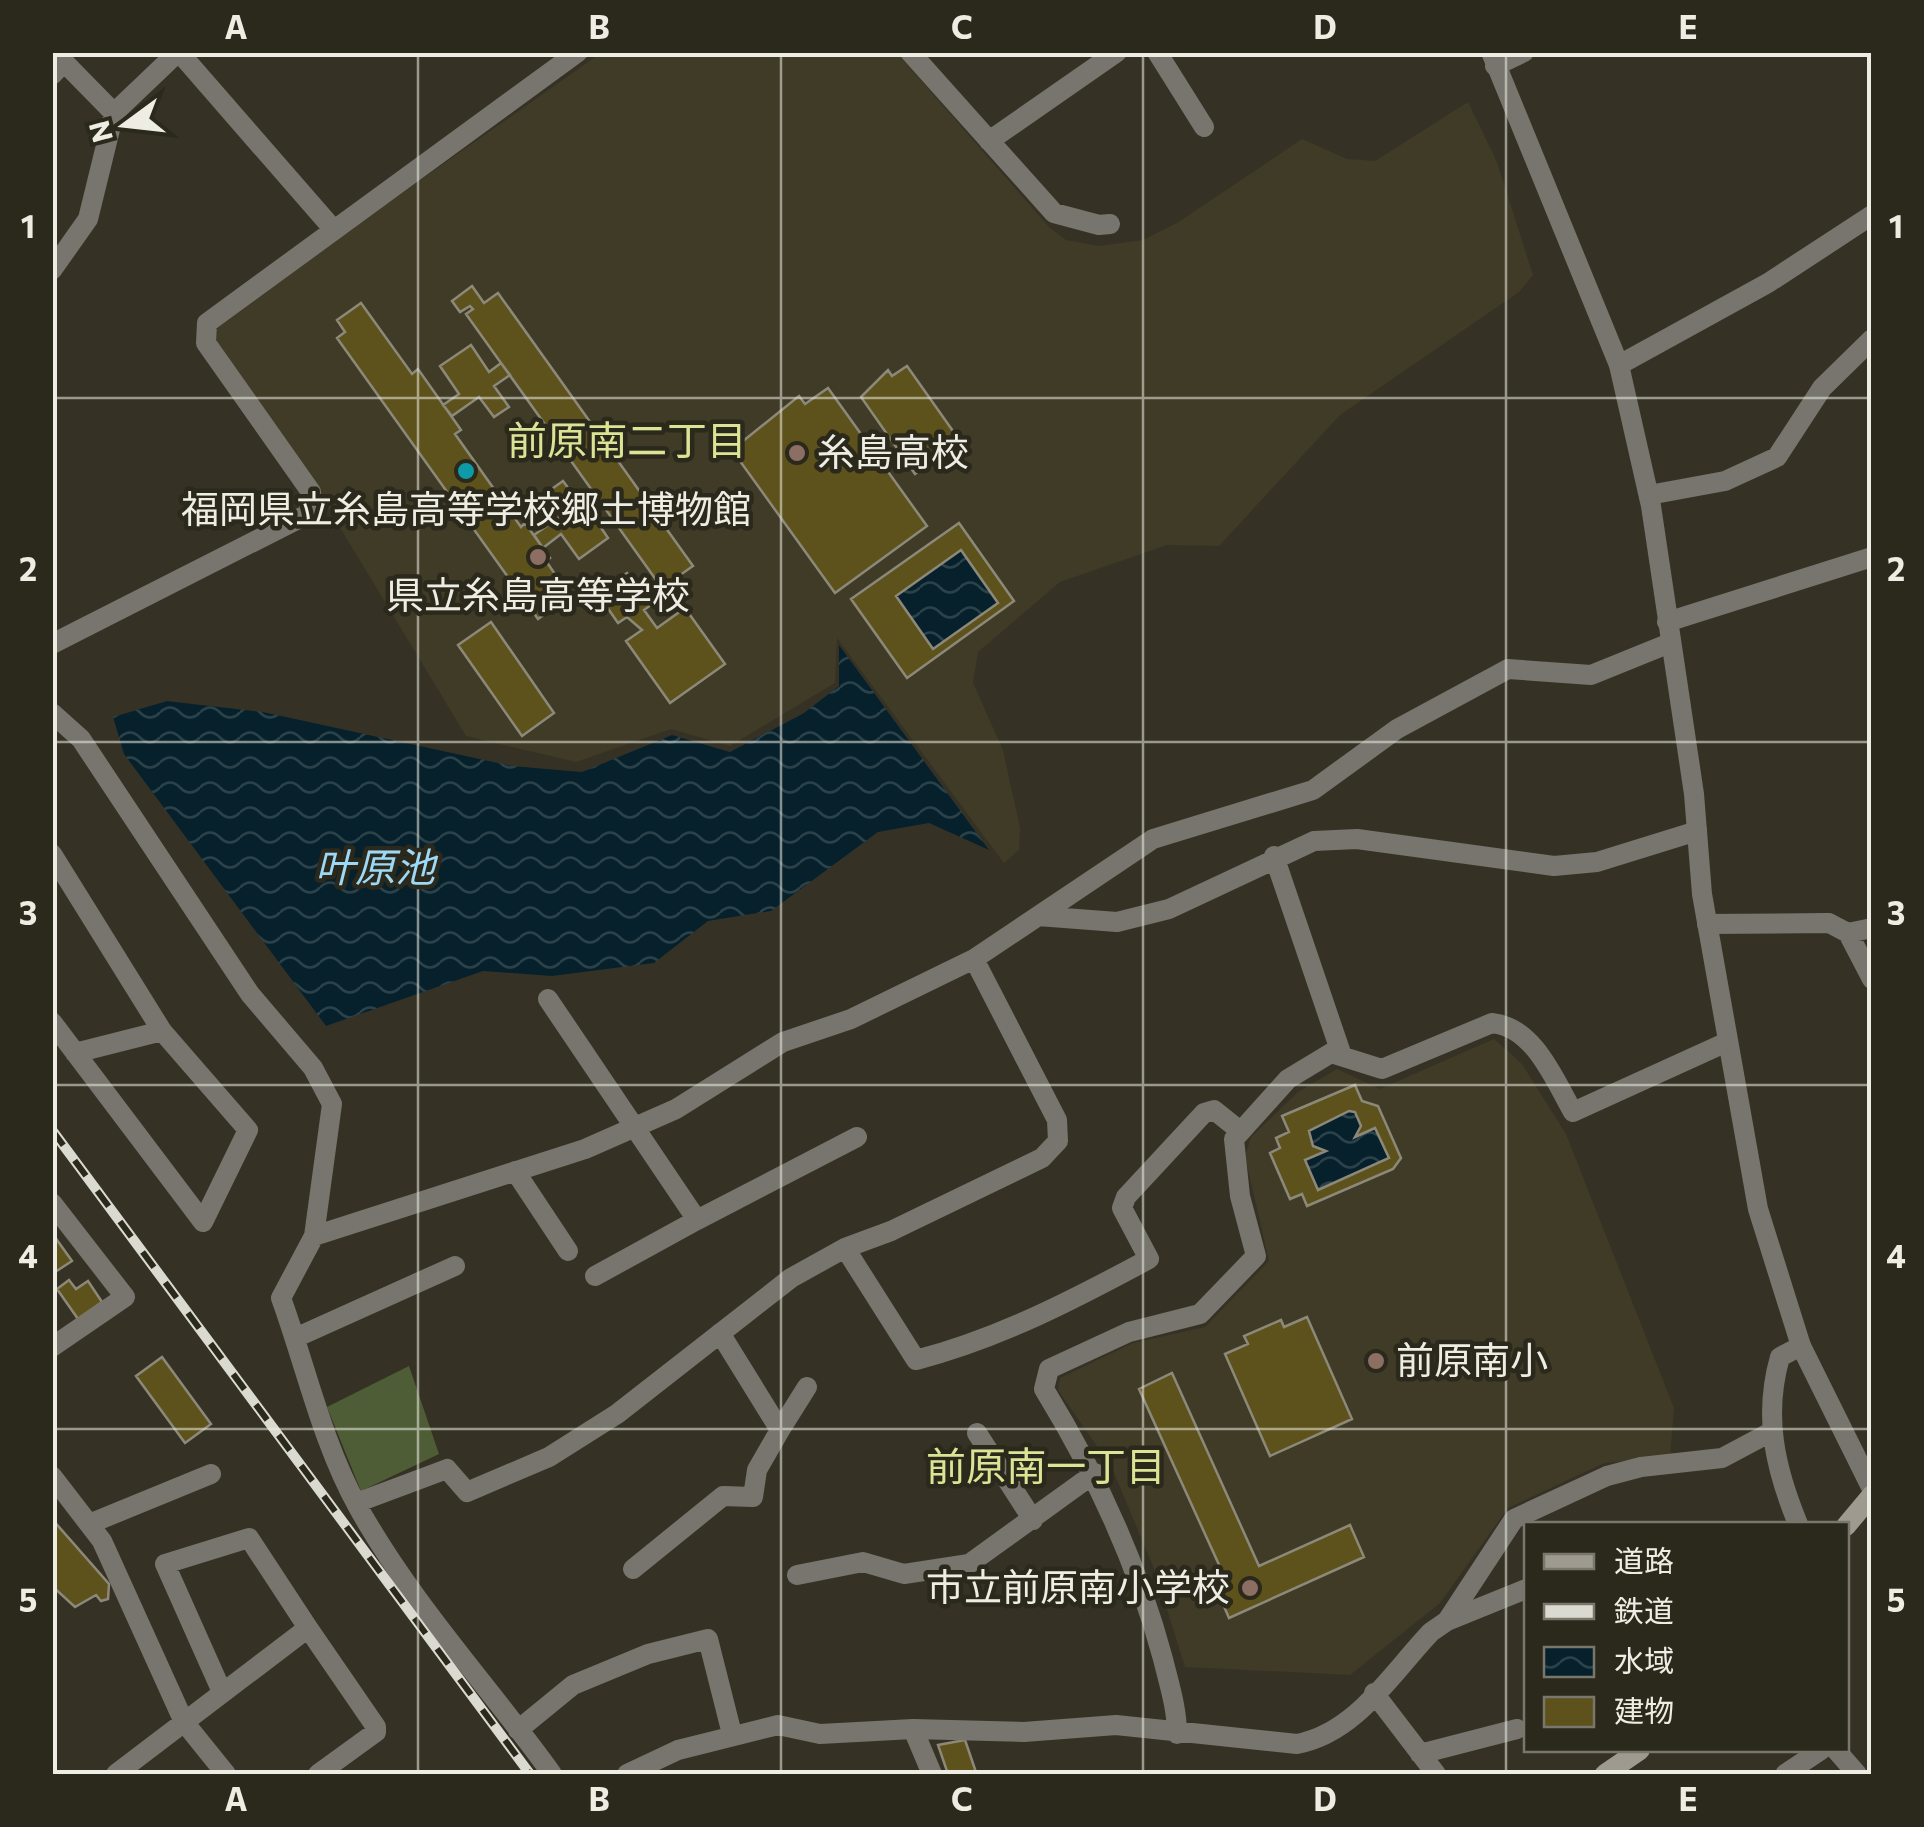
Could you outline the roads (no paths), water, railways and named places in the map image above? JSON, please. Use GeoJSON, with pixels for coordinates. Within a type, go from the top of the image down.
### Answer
{"type":"FeatureCollection","features":[{"type":"Feature","properties":{"kind":"main road"},"geometry":{"type":"LineString","coordinates":[[1849,1522],[1872,1492]]}},
{"type":"Feature","properties":{"kind":"main road"},"geometry":{"type":"LineString","coordinates":[[1605,1774],[1637,1752]]}},
{"type":"Feature","properties":{"kind":"street"},"geometry":{"type":"LineString","coordinates":[[52,270],[88,218],[114,113],[179,52],[334,230]]}},
{"type":"Feature","properties":{"kind":"street"},"geometry":{"type":"LineString","coordinates":[[52,644],[308,514],[311,492],[206,342],[207,323],[578,52]]}},
{"type":"Feature","properties":{"kind":"street"},"geometry":{"type":"LineString","coordinates":[[910,52],[1054,213],[1098,225],[1110,224]]}},
{"type":"Feature","properties":{"kind":"street"},"geometry":{"type":"LineString","coordinates":[[989,141],[1117,52]]}},
{"type":"Feature","properties":{"kind":"street"},"geometry":{"type":"LineString","coordinates":[[1158,52],[1204,127]]}},
{"type":"Feature","properties":{"kind":"street"},"geometry":{"type":"LineString","coordinates":[[1524,52],[1493,60],[1619,364],[1648,494],[1707,924],[1758,1209],[1800,1346],[1872,1492]]}},
{"type":"Feature","properties":{"kind":"street"},"geometry":{"type":"LineString","coordinates":[[52,75],[64,62],[114,113]]}},
{"type":"Feature","properties":{"kind":"street"},"geometry":{"type":"LineString","coordinates":[[1619,364],[1768,282],[1872,215]]}},
{"type":"Feature","properties":{"kind":"street"},"geometry":{"type":"LineString","coordinates":[[1648,494],[1725,481],[1777,458],[1822,388],[1872,340]]}},
{"type":"Feature","properties":{"kind":"street"},"geometry":{"type":"LineString","coordinates":[[1667,622],[1872,557]]}},
{"type":"Feature","properties":{"kind":"street"},"geometry":{"type":"LineString","coordinates":[[314,1236],[586,1148],[676,1109],[783,1042],[851,1019],[974,960],[1153,840],[1313,790],[1397,729],[1508,669],[1591,675],[1670,643]]}},
{"type":"Feature","properties":{"kind":"street"},"geometry":{"type":"LineString","coordinates":[[52,713],[81,739],[250,994],[313,1068],[332,1104],[314,1236],[280,1298],[328,1439],[356,1502],[454,1650],[552,1774]]}},
{"type":"Feature","properties":{"kind":"street"},"geometry":{"type":"LineString","coordinates":[[1038,916],[1117,922],[1169,910],[1274,856],[1314,841],[1357,839],[1554,866],[1597,862],[1697,831]]}},
{"type":"Feature","properties":{"kind":"street"},"geometry":{"type":"LineString","coordinates":[[52,854],[162,1031],[248,1130],[203,1222],[52,1022]]}},
{"type":"Feature","properties":{"kind":"street"},"geometry":{"type":"LineString","coordinates":[[1274,856],[1341,1053]]}},
{"type":"Feature","properties":{"kind":"street"},"geometry":{"type":"LineString","coordinates":[[1707,924],[1829,923],[1848,933],[1872,979]]}},
{"type":"Feature","properties":{"kind":"street"},"geometry":{"type":"LineString","coordinates":[[1848,933],[1872,928]]}},
{"type":"Feature","properties":{"kind":"street"},"geometry":{"type":"LineString","coordinates":[[356,1502],[447,1470],[466,1492],[549,1457],[617,1414],[790,1278],[844,1248],[891,1231],[1042,1158],[1058,1142],[1057,1120],[974,960]]}},
{"type":"Feature","properties":{"kind":"street"},"geometry":{"type":"LineString","coordinates":[[548,998],[697,1220]]}},
{"type":"Feature","properties":{"kind":"street"},"geometry":{"type":"LineString","coordinates":[[1177,1734],[1177,1716],[1157,1638],[1095,1473],[1044,1389],[1049,1369],[1129,1332],[1200,1314],[1256,1256],[1233,1150],[1239,1130],[1288,1080],[1332,1053],[1382,1069],[1492,1023],[1508,1024],[1534,1046],[1574,1112],[1727,1042]]}},
{"type":"Feature","properties":{"kind":"street"},"geometry":{"type":"LineString","coordinates":[[76,1052],[162,1031]]}},
{"type":"Feature","properties":{"kind":"street"},"geometry":{"type":"LineString","coordinates":[[844,1248],[916,1360],[974,1344],[1056,1310],[1149,1260],[1122,1208],[1126,1197],[1204,1113],[1214,1110],[1239,1130]]}},
{"type":"Feature","properties":{"kind":"street"},"geometry":{"type":"LineString","coordinates":[[594,1276],[857,1137]]}},
{"type":"Feature","properties":{"kind":"street"},"geometry":{"type":"LineString","coordinates":[[515,1170],[568,1251]]}},
{"type":"Feature","properties":{"kind":"street"},"geometry":{"type":"LineString","coordinates":[[52,1203],[125,1296],[52,1346]]}},
{"type":"Feature","properties":{"kind":"street"},"geometry":{"type":"LineString","coordinates":[[295,1338],[455,1266]]}},
{"type":"Feature","properties":{"kind":"street"},"geometry":{"type":"LineString","coordinates":[[720,1333],[780,1430]]}},
{"type":"Feature","properties":{"kind":"street"},"geometry":{"type":"LineString","coordinates":[[1797,1522],[1769,1433],[1770,1391],[1780,1357],[1800,1346]]}},
{"type":"Feature","properties":{"kind":"street"},"geometry":{"type":"LineString","coordinates":[[633,1569],[723,1496],[753,1497],[757,1470],[808,1387]]}},
{"type":"Feature","properties":{"kind":"street"},"geometry":{"type":"LineString","coordinates":[[977,1433],[1034,1520]]}},
{"type":"Feature","properties":{"kind":"street"},"geometry":{"type":"LineString","coordinates":[[627,1774],[678,1750],[778,1725],[820,1734],[913,1729],[1024,1732],[1116,1725],[1297,1744],[1323,1739],[1346,1725],[1447,1621],[1514,1519],[1607,1476],[1641,1467],[1722,1458],[1769,1433]]}},
{"type":"Feature","properties":{"kind":"street"},"geometry":{"type":"LineString","coordinates":[[797,1575],[863,1562],[904,1574],[969,1564],[1095,1473]]}},
{"type":"Feature","properties":{"kind":"street"},"geometry":{"type":"LineString","coordinates":[[88,1524],[211,1474]]}},
{"type":"Feature","properties":{"kind":"street"},"geometry":{"type":"LineString","coordinates":[[52,1476],[102,1541],[184,1722],[226,1774]]}},
{"type":"Feature","properties":{"kind":"street"},"geometry":{"type":"LineString","coordinates":[[222,1692],[165,1564],[249,1538],[376,1727],[376,1732],[318,1774]]}},
{"type":"Feature","properties":{"kind":"street"},"geometry":{"type":"LineString","coordinates":[[1447,1621],[1524,1590]]}},
{"type":"Feature","properties":{"kind":"street"},"geometry":{"type":"LineString","coordinates":[[116,1774],[308,1628]]}},
{"type":"Feature","properties":{"kind":"street"},"geometry":{"type":"LineString","coordinates":[[518,1730],[574,1685],[648,1654],[708,1639],[732,1734]]}},
{"type":"Feature","properties":{"kind":"street"},"geometry":{"type":"LineString","coordinates":[[1374,1693],[1436,1774]]}},
{"type":"Feature","properties":{"kind":"street"},"geometry":{"type":"LineString","coordinates":[[913,1729],[932,1774]]}},
{"type":"Feature","properties":{"kind":"street"},"geometry":{"type":"LineString","coordinates":[[1420,1754],[1517,1729]]}},
{"type":"Feature","properties":{"kind":"street"},"geometry":{"type":"LineString","coordinates":[[1785,1774],[1818,1752]]}},
{"type":"Feature","properties":{"kind":"street"},"geometry":{"type":"LineString","coordinates":[[1838,1752],[1857,1774]]}},
{"type":"Feature","properties":{"kind":"water"},"geometry":{"type":"Polygon","coordinates":[[[961,550],[998,603],[933,649],[896,596],[961,550]]]}},
{"type":"Feature","properties":{"kind":"water","name":"叶原池"},"geometry":{"type":"Polygon","coordinates":[[[839,645],[989,850],[929,823],[878,832],[771,911],[708,921],[654,963],[552,976],[483,971],[326,1026],[124,754],[113,717],[167,701],[263,712],[512,766],[582,772],[672,735],[730,752],[804,713],[839,686],[839,645]]]}},
{"type":"Feature","properties":{"kind":"water"},"geometry":{"type":"Polygon","coordinates":[[[1349,1111],[1355,1112],[1361,1126],[1375,1128],[1389,1158],[1318,1190],[1305,1160],[1324,1151],[1313,1146],[1309,1131],[1349,1111]]]}},
{"type":"Feature","properties":{"kind":"railway"},"geometry":{"type":"LineString","coordinates":[[52,1130],[530,1774]]}},
{"type":"Feature","properties":{"kind":"place","name":"糸島高校"},"geometry":{"type":"Point","coordinates":[797,453]}},
{"type":"Feature","properties":{"kind":"place","name":"福岡県立糸島高等学校郷土博物館"},"geometry":{"type":"Point","coordinates":[466,471]}},
{"type":"Feature","properties":{"kind":"place","name":"県立糸島高等学校"},"geometry":{"type":"Point","coordinates":[538,557]}},
{"type":"Feature","properties":{"kind":"place","name":"前原南小"},"geometry":{"type":"Point","coordinates":[1376,1361]}},
{"type":"Feature","properties":{"kind":"place","name":"市立前原南小学校"},"geometry":{"type":"Point","coordinates":[1250,1588]}},
{"type":"Feature","properties":{"kind":"district","name":"前原南二丁目"},"geometry":{"type":"Point","coordinates":[627,441]}},
{"type":"Feature","properties":{"kind":"district","name":"前原南一丁目"},"geometry":{"type":"Point","coordinates":[1046,1467]}}]}
